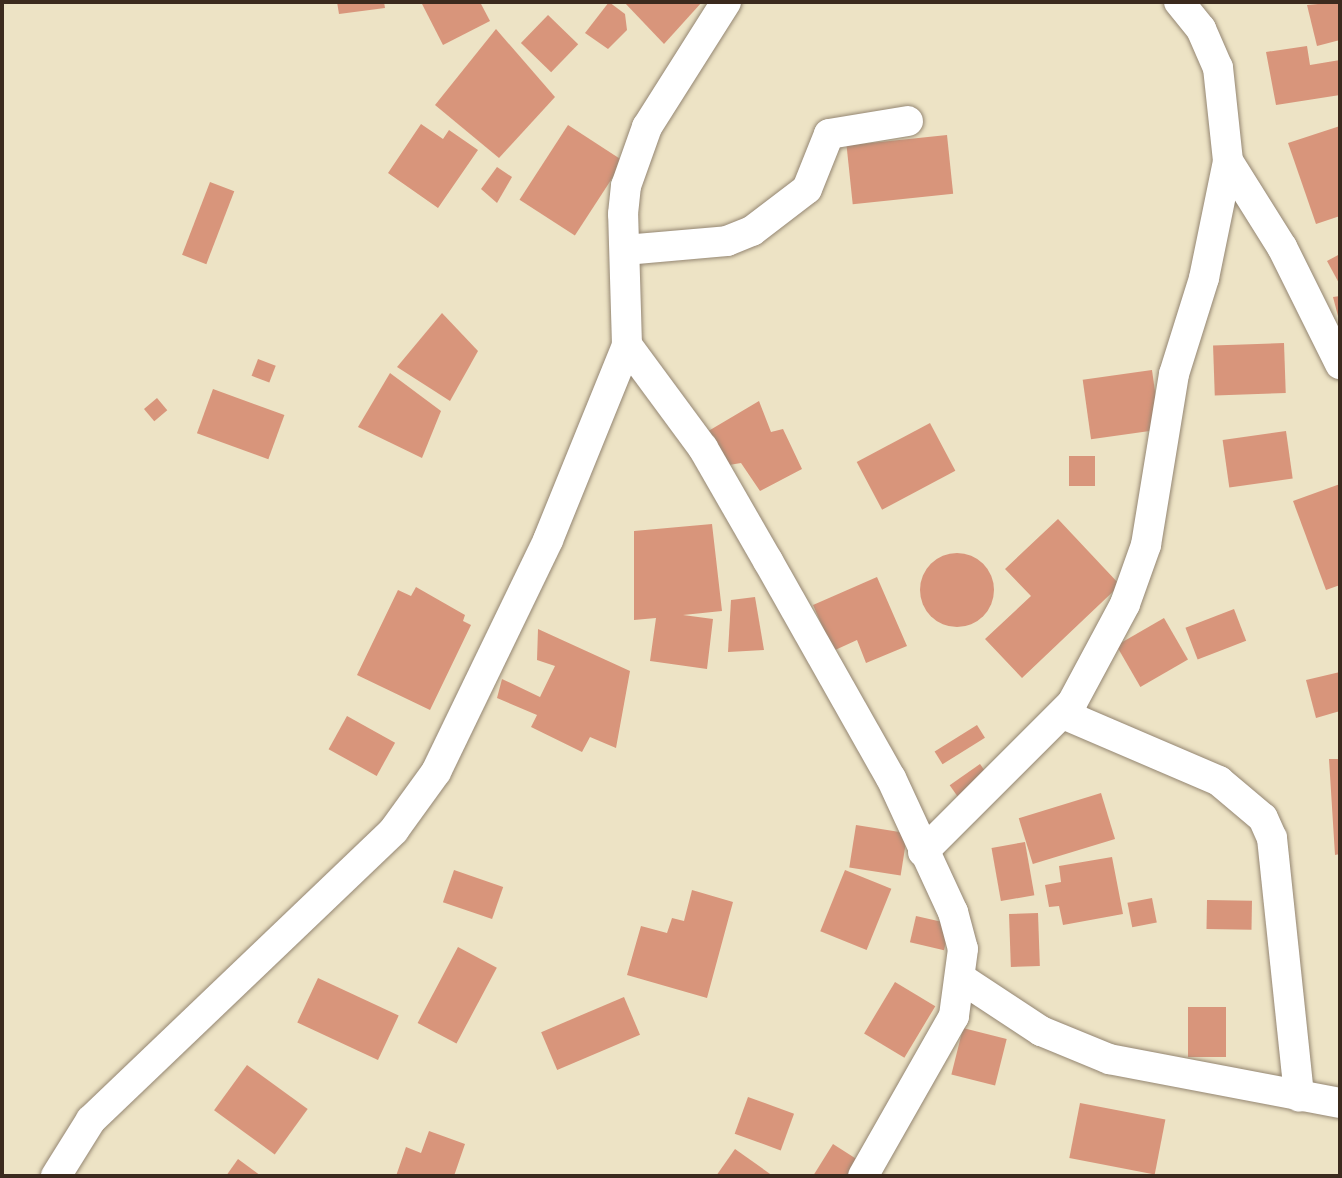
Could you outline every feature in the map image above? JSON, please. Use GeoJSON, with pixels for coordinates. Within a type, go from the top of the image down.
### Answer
{"type":"FeatureCollection","features":[{"type":"Feature","properties":{"kind":"street"},"geometry":{"type":"LineString","coordinates":[[56,1176],[91,1120],[394,830],[436,772],[548,540],[627,345],[626,186],[647,127],[726,2]]}},
{"type":"Feature","properties":{"kind":"street"},"geometry":{"type":"LineString","coordinates":[[923,852],[1063,714],[1125,604],[1146,545],[1174,374],[1204,278],[1228,161],[1218,68],[1201,29],[1179,2]]}},
{"type":"Feature","properties":{"kind":"street"},"geometry":{"type":"LineString","coordinates":[[625,250],[727,241],[752,231],[807,189],[822,141],[829,134],[908,121]]}},
{"type":"Feature","properties":{"kind":"street"},"geometry":{"type":"LineString","coordinates":[[1228,161],[1282,247],[1340,364]]}},
{"type":"Feature","properties":{"kind":"street"},"geometry":{"type":"LineString","coordinates":[[627,345],[710,461],[891,778],[953,912],[963,949],[962,979],[954,1016],[863,1176]]}},
{"type":"Feature","properties":{"kind":"street"},"geometry":{"type":"LineString","coordinates":[[1063,714],[1219,781],[1263,818],[1272,838],[1299,1097]]}},
{"type":"Feature","properties":{"kind":"street"},"geometry":{"type":"LineString","coordinates":[[962,979],[1041,1031],[1109,1059],[1340,1103]]}},
{"type":"Feature","properties":{"kind":"building"},"geometry":{"type":"Polygon","coordinates":[[[337,2],[384,2],[385,8],[339,14],[337,2]]]}},
{"type":"Feature","properties":{"kind":"building"},"geometry":{"type":"Polygon","coordinates":[[[421,2],[480,2],[490,21],[443,45],[421,2]]]}},
{"type":"Feature","properties":{"kind":"building"},"geometry":{"type":"Polygon","coordinates":[[[609,2],[625,14],[627,30],[608,49],[585,33],[609,2]]]}},
{"type":"Feature","properties":{"kind":"building"},"geometry":{"type":"Polygon","coordinates":[[[624,2],[702,2],[664,44],[624,2]]]}},
{"type":"Feature","properties":{"kind":"building"},"geometry":{"type":"Polygon","coordinates":[[[1340,2],[1340,40],[1317,46],[1307,5],[1340,2]]]}},
{"type":"Feature","properties":{"kind":"building"},"geometry":{"type":"Polygon","coordinates":[[[548,15],[578,44],[551,72],[521,43],[548,15]]]}},
{"type":"Feature","properties":{"kind":"building"},"geometry":{"type":"Polygon","coordinates":[[[496,29],[555,97],[499,158],[435,105],[496,29]]]}},
{"type":"Feature","properties":{"kind":"building"},"geometry":{"type":"Polygon","coordinates":[[[1307,46],[1310,65],[1340,60],[1340,95],[1276,105],[1266,52],[1307,46]]]}},
{"type":"Feature","properties":{"kind":"building"},"geometry":{"type":"Polygon","coordinates":[[[421,124],[443,139],[449,130],[478,150],[438,208],[388,173],[421,124]]]}},
{"type":"Feature","properties":{"kind":"building"},"geometry":{"type":"Polygon","coordinates":[[[568,125],[623,161],[575,236],[520,200],[568,125]]]}},
{"type":"Feature","properties":{"kind":"building"},"geometry":{"type":"Polygon","coordinates":[[[1340,126],[1340,216],[1316,224],[1288,143],[1340,126]]]}},
{"type":"Feature","properties":{"kind":"building"},"geometry":{"type":"Polygon","coordinates":[[[947,135],[953,194],[853,204],[847,146],[947,135]]]}},
{"type":"Feature","properties":{"kind":"building"},"geometry":{"type":"Polygon","coordinates":[[[497,167],[512,177],[497,203],[481,189],[497,167]]]}},
{"type":"Feature","properties":{"kind":"building"},"geometry":{"type":"Polygon","coordinates":[[[210,182],[234,191],[206,264],[182,255],[210,182]]]}},
{"type":"Feature","properties":{"kind":"building"},"geometry":{"type":"Polygon","coordinates":[[[1340,254],[1340,285],[1327,261],[1340,254]]]}},
{"type":"Feature","properties":{"kind":"building"},"geometry":{"type":"Polygon","coordinates":[[[1340,296],[1340,320],[1339,320],[1333,297],[1340,296]]]}},
{"type":"Feature","properties":{"kind":"building"},"geometry":{"type":"Polygon","coordinates":[[[442,313],[478,351],[450,401],[397,367],[442,313]]]}},
{"type":"Feature","properties":{"kind":"building"},"geometry":{"type":"Polygon","coordinates":[[[1284,343],[1286,393],[1215,395],[1213,345],[1284,343]]]}},
{"type":"Feature","properties":{"kind":"building"},"geometry":{"type":"Polygon","coordinates":[[[258,359],[276,366],[269,383],[252,376],[258,359]]]}},
{"type":"Feature","properties":{"kind":"building"},"geometry":{"type":"Polygon","coordinates":[[[1152,370],[1160,429],[1091,439],[1083,380],[1152,370]]]}},
{"type":"Feature","properties":{"kind":"building"},"geometry":{"type":"Polygon","coordinates":[[[390,373],[441,411],[422,458],[358,427],[390,373]]]}},
{"type":"Feature","properties":{"kind":"building"},"geometry":{"type":"Polygon","coordinates":[[[213,389],[284,415],[268,459],[197,433],[213,389]]]}},
{"type":"Feature","properties":{"kind":"building"},"geometry":{"type":"Polygon","coordinates":[[[157,398],[167,410],[154,421],[144,409],[157,398]]]}},
{"type":"Feature","properties":{"kind":"building"},"geometry":{"type":"Polygon","coordinates":[[[759,401],[771,432],[783,429],[802,469],[760,491],[741,463],[723,466],[705,433],[759,401]]]}},
{"type":"Feature","properties":{"kind":"building"},"geometry":{"type":"Polygon","coordinates":[[[930,423],[955,471],[882,510],[857,462],[930,423]]]}},
{"type":"Feature","properties":{"kind":"building"},"geometry":{"type":"Polygon","coordinates":[[[1286,431],[1293,479],[1229,487],[1223,440],[1286,431]]]}},
{"type":"Feature","properties":{"kind":"building"},"geometry":{"type":"Polygon","coordinates":[[[1069,456],[1095,456],[1095,486],[1069,486],[1069,456]]]}},
{"type":"Feature","properties":{"kind":"building"},"geometry":{"type":"Polygon","coordinates":[[[1340,484],[1340,585],[1326,590],[1293,501],[1340,484]]]}},
{"type":"Feature","properties":{"kind":"building"},"geometry":{"type":"Polygon","coordinates":[[[1058,519],[1120,585],[1022,678],[985,639],[1031,596],[1005,569],[1058,519]]]}},
{"type":"Feature","properties":{"kind":"building"},"geometry":{"type":"Polygon","coordinates":[[[712,524],[722,611],[683,615],[713,619],[707,669],[650,661],[656,618],[634,620],[634,531],[712,524]]]}},
{"type":"Feature","properties":{"kind":"building"},"geometry":{"type":"Polygon","coordinates":[[[957,553],[971,556],[983,564],[991,576],[994,590],[991,604],[983,616],[971,624],[957,627],[943,624],[931,616],[923,604],[920,590],[923,576],[931,564],[943,556],[957,553]]]}},
{"type":"Feature","properties":{"kind":"building"},"geometry":{"type":"Polygon","coordinates":[[[877,577],[907,646],[866,663],[857,640],[833,651],[813,605],[877,577]]]}},
{"type":"Feature","properties":{"kind":"building"},"geometry":{"type":"Polygon","coordinates":[[[416,587],[465,615],[463,621],[471,625],[430,710],[357,675],[398,590],[411,596],[416,587]]]}},
{"type":"Feature","properties":{"kind":"building"},"geometry":{"type":"Polygon","coordinates":[[[755,597],[764,650],[728,652],[731,600],[755,597]]]}},
{"type":"Feature","properties":{"kind":"building"},"geometry":{"type":"Polygon","coordinates":[[[1234,609],[1246,641],[1198,659],[1185,628],[1234,609]]]}},
{"type":"Feature","properties":{"kind":"building"},"geometry":{"type":"Polygon","coordinates":[[[1164,618],[1188,660],[1140,687],[1116,646],[1164,618]]]}},
{"type":"Feature","properties":{"kind":"building"},"geometry":{"type":"Polygon","coordinates":[[[538,629],[630,671],[616,748],[590,737],[582,752],[531,727],[537,715],[497,698],[502,679],[540,697],[555,666],[537,660],[538,629]]]}},
{"type":"Feature","properties":{"kind":"building"},"geometry":{"type":"Polygon","coordinates":[[[1340,672],[1340,711],[1316,718],[1306,680],[1340,672]]]}},
{"type":"Feature","properties":{"kind":"building"},"geometry":{"type":"Polygon","coordinates":[[[347,716],[395,743],[377,776],[329,749],[347,716]]]}},
{"type":"Feature","properties":{"kind":"building"},"geometry":{"type":"Polygon","coordinates":[[[977,725],[985,738],[943,764],[935,751],[977,725]]]}},
{"type":"Feature","properties":{"kind":"building"},"geometry":{"type":"Polygon","coordinates":[[[1329,759],[1340,759],[1340,854],[1335,855],[1329,759]]]}},
{"type":"Feature","properties":{"kind":"building"},"geometry":{"type":"Polygon","coordinates":[[[980,764],[989,777],[959,798],[950,785],[980,764]]]}},
{"type":"Feature","properties":{"kind":"building"},"geometry":{"type":"Polygon","coordinates":[[[1101,793],[1115,839],[1033,864],[1019,818],[1101,793]]]}},
{"type":"Feature","properties":{"kind":"building"},"geometry":{"type":"Polygon","coordinates":[[[856,825],[907,833],[901,876],[849,867],[856,825]]]}},
{"type":"Feature","properties":{"kind":"building"},"geometry":{"type":"Polygon","coordinates":[[[1025,842],[1034,895],[1001,901],[992,848],[1025,842]]]}},
{"type":"Feature","properties":{"kind":"building"},"geometry":{"type":"Polygon","coordinates":[[[1112,857],[1123,914],[1063,925],[1059,906],[1049,907],[1045,885],[1061,882],[1059,866],[1112,857]]]}},
{"type":"Feature","properties":{"kind":"building"},"geometry":{"type":"Polygon","coordinates":[[[454,870],[503,887],[492,919],[443,902],[454,870]]]}},
{"type":"Feature","properties":{"kind":"building"},"geometry":{"type":"Polygon","coordinates":[[[845,870],[891,889],[867,950],[820,931],[845,870]]]}},
{"type":"Feature","properties":{"kind":"building"},"geometry":{"type":"Polygon","coordinates":[[[692,890],[733,902],[707,998],[627,975],[641,926],[667,933],[672,918],[684,921],[692,890]]]}},
{"type":"Feature","properties":{"kind":"building"},"geometry":{"type":"Polygon","coordinates":[[[1152,898],[1157,923],[1132,927],[1127,903],[1152,898]]]}},
{"type":"Feature","properties":{"kind":"building"},"geometry":{"type":"Polygon","coordinates":[[[1207,900],[1252,901],[1251,930],[1206,929],[1207,900]]]}},
{"type":"Feature","properties":{"kind":"building"},"geometry":{"type":"Polygon","coordinates":[[[1038,913],[1040,966],[1011,967],[1009,914],[1038,913]]]}},
{"type":"Feature","properties":{"kind":"building"},"geometry":{"type":"Polygon","coordinates":[[[916,916],[950,924],[944,950],[910,942],[916,916]]]}},
{"type":"Feature","properties":{"kind":"building"},"geometry":{"type":"Polygon","coordinates":[[[458,947],[497,968],[456,1044],[418,1023],[458,947]]]}},
{"type":"Feature","properties":{"kind":"building"},"geometry":{"type":"Polygon","coordinates":[[[318,978],[399,1016],[378,1060],[297,1022],[318,978]]]}},
{"type":"Feature","properties":{"kind":"building"},"geometry":{"type":"Polygon","coordinates":[[[895,982],[935,1006],[904,1058],[864,1033],[895,982]]]}},
{"type":"Feature","properties":{"kind":"building"},"geometry":{"type":"Polygon","coordinates":[[[624,997],[640,1035],[557,1070],[541,1032],[624,997]]]}},
{"type":"Feature","properties":{"kind":"building"},"geometry":{"type":"Polygon","coordinates":[[[1188,1007],[1226,1007],[1226,1057],[1188,1057],[1188,1007]]]}},
{"type":"Feature","properties":{"kind":"building"},"geometry":{"type":"Polygon","coordinates":[[[963,1028],[1007,1039],[995,1085],[951,1075],[963,1028]]]}},
{"type":"Feature","properties":{"kind":"building"},"geometry":{"type":"Polygon","coordinates":[[[247,1065],[308,1109],[275,1154],[214,1110],[247,1065]]]}},
{"type":"Feature","properties":{"kind":"building"},"geometry":{"type":"Polygon","coordinates":[[[748,1097],[794,1114],[781,1150],[735,1134],[748,1097]]]}},
{"type":"Feature","properties":{"kind":"building"},"geometry":{"type":"Polygon","coordinates":[[[1080,1103],[1165,1120],[1155,1175],[1069,1158],[1080,1103]]]}},
{"type":"Feature","properties":{"kind":"building"},"geometry":{"type":"Polygon","coordinates":[[[429,1131],[465,1144],[454,1176],[396,1176],[406,1147],[421,1153],[429,1131]]]}},
{"type":"Feature","properties":{"kind":"building"},"geometry":{"type":"Polygon","coordinates":[[[833,1144],[858,1160],[848,1176],[813,1176],[833,1144]]]}},
{"type":"Feature","properties":{"kind":"building"},"geometry":{"type":"Polygon","coordinates":[[[735,1149],[773,1176],[716,1176],[735,1149]]]}},
{"type":"Feature","properties":{"kind":"building"},"geometry":{"type":"Polygon","coordinates":[[[238,1159],[261,1176],[226,1176],[238,1159]]]}}]}
